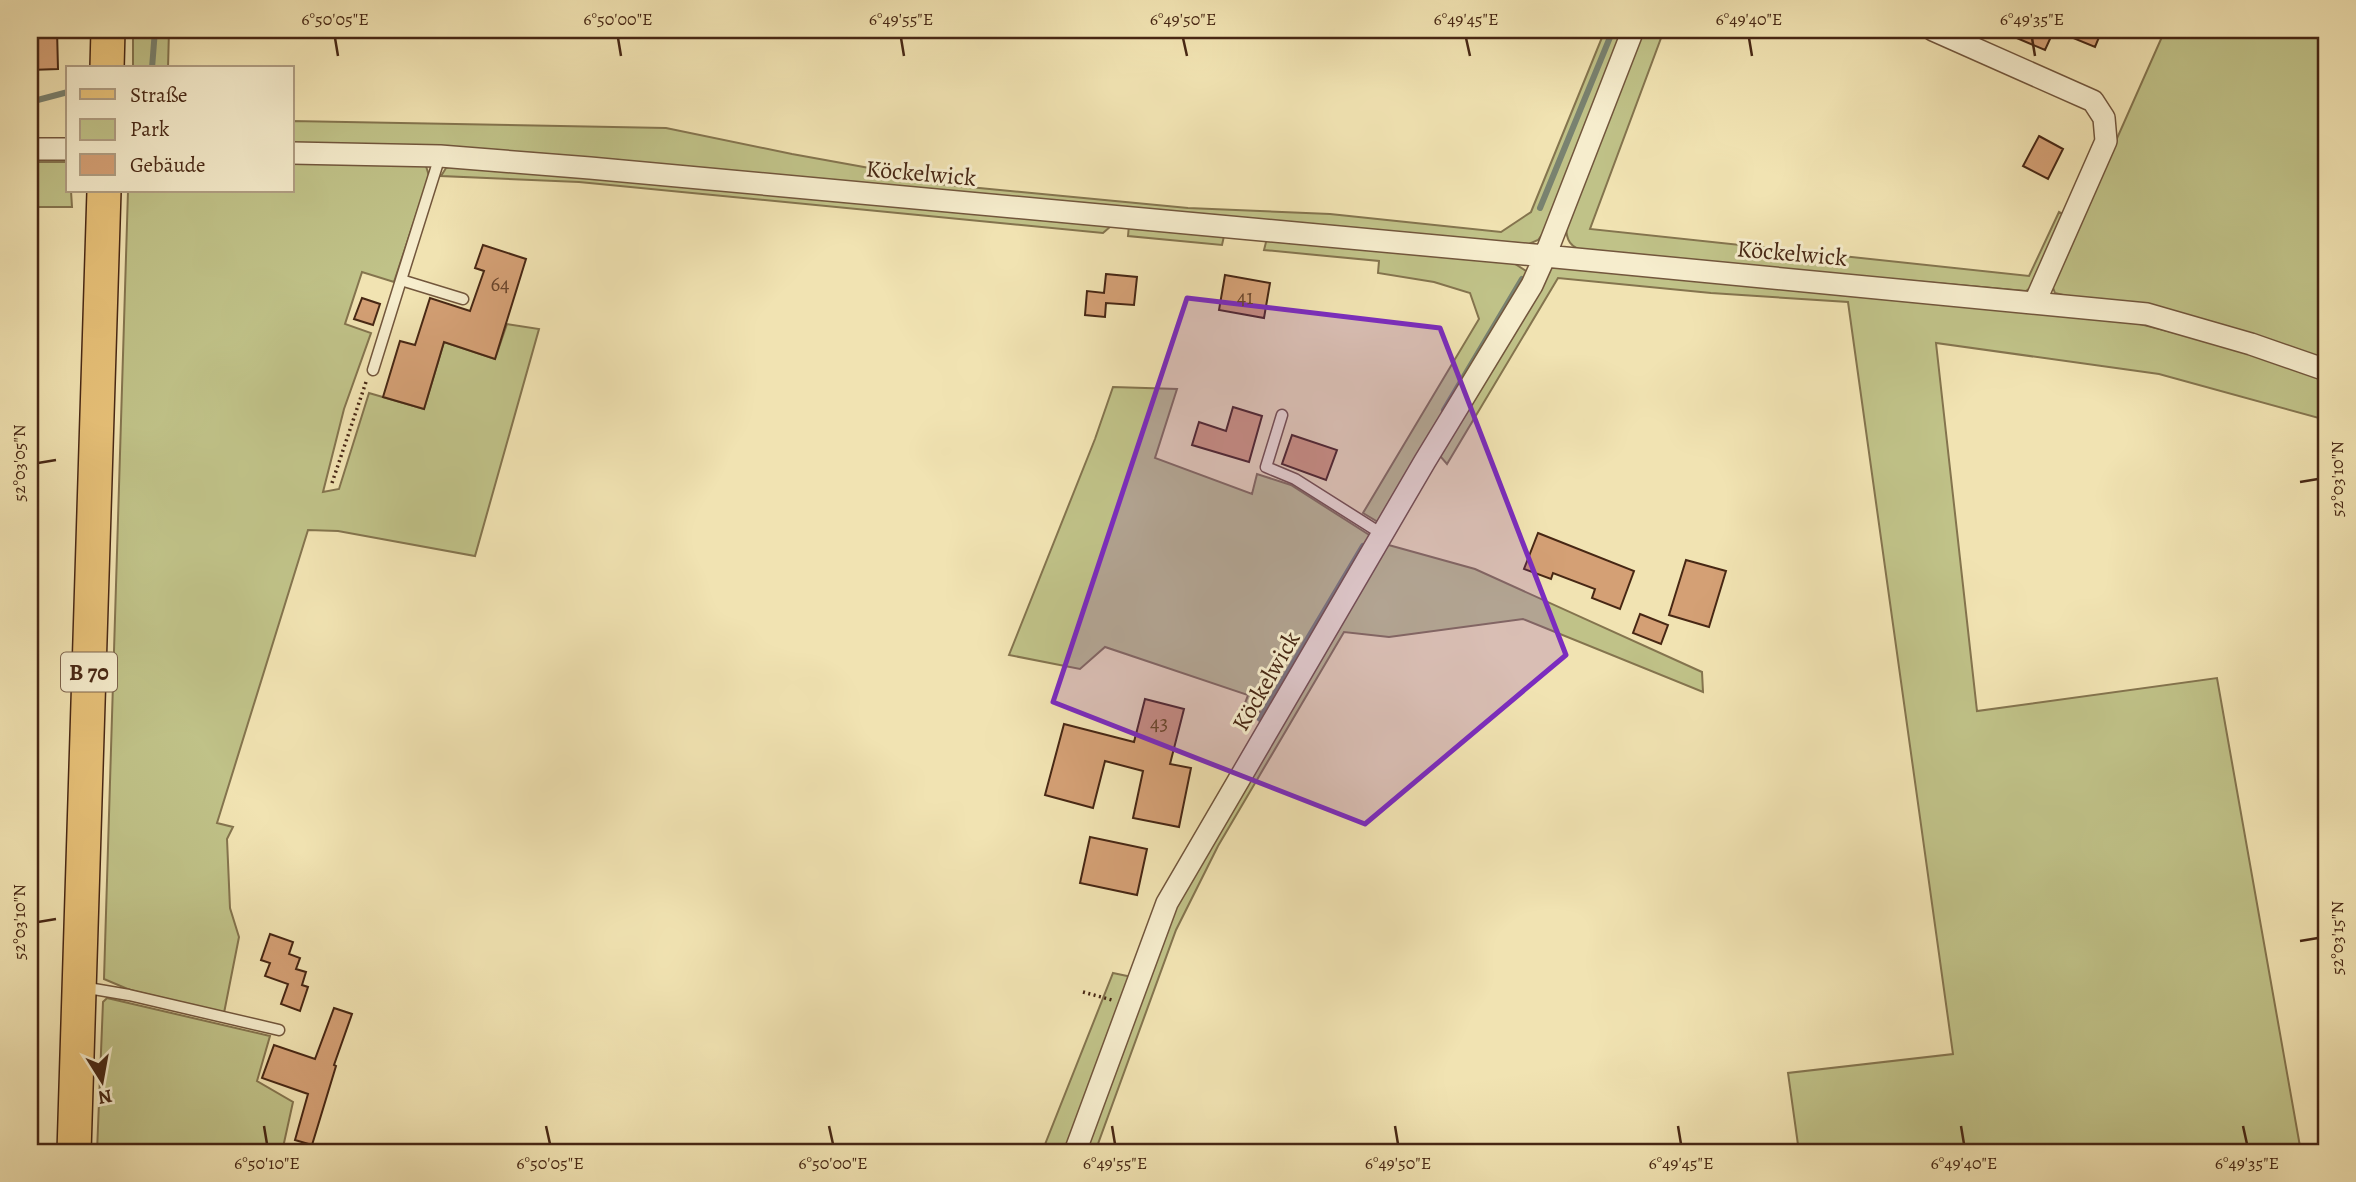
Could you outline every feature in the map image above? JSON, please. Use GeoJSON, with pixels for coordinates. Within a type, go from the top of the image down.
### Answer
{"type":"FeatureCollection","features":[{"type":"Feature","properties":{"kind":"main road"},"geometry":{"type":"LineString","coordinates":[[107,66],[108,30]]}},
{"type":"Feature","properties":{"kind":"main road","name":"B 70"},"geometry":{"type":"LineString","coordinates":[[74,1152],[104,192]]}},
{"type":"Feature","properties":{"kind":"street","name":"Köckelwick"},"geometry":{"type":"LineString","coordinates":[[1075,1152],[1167,903],[1382,534],[1532,285],[1633,30]]}},
{"type":"Feature","properties":{"kind":"street"},"geometry":{"type":"LineString","coordinates":[[1933,30],[2093,101],[2104,118],[2106,141],[2035,302]]}},
{"type":"Feature","properties":{"kind":"street"},"geometry":{"type":"LineString","coordinates":[[30,149],[66,149]]}},
{"type":"Feature","properties":{"kind":"street","name":"Köckelwick"},"geometry":{"type":"LineString","coordinates":[[294,153],[440,156],[2035,302],[2147,314],[2251,344],[2326,370]]}},
{"type":"Feature","properties":{"kind":"lane"},"geometry":{"type":"LineString","coordinates":[[373,370],[440,156]]}},
{"type":"Feature","properties":{"kind":"lane"},"geometry":{"type":"LineString","coordinates":[[401,280],[463,299]]}},
{"type":"Feature","properties":{"kind":"lane"},"geometry":{"type":"LineString","coordinates":[[1282,415],[1266,467],[1295,479],[1382,534]]}},
{"type":"Feature","properties":{"kind":"lane"},"geometry":{"type":"LineString","coordinates":[[79,986],[279,1030]]}},
{"type":"Feature","properties":{"kind":"path"},"geometry":{"type":"LineString","coordinates":[[332,483],[363,388],[373,370]]}},
{"type":"Feature","properties":{"kind":"path"},"geometry":{"type":"LineString","coordinates":[[1083,992],[1129,1005]]}},
{"type":"Feature","properties":{"kind":"highlighted area"},"geometry":{"type":"Polygon","coordinates":[[[1187,298],[1440,328],[1566,655],[1365,824],[1053,702],[1187,298]]]}},
{"type":"Feature","properties":{"kind":"green space"},"geometry":{"type":"Polygon","coordinates":[[[133,30],[169,30],[168,66],[133,66],[133,30]]]}},
{"type":"Feature","properties":{"kind":"green space"},"geometry":{"type":"Polygon","coordinates":[[[1605,30],[1626,30],[1544,232],[1538,240],[1529,244],[732,174],[535,153],[294,143],[294,121],[666,128],[897,173],[938,184],[1188,208],[1330,214],[1501,232],[1531,212],[1605,30]]]}},
{"type":"Feature","properties":{"kind":"green space"},"geometry":{"type":"Polygon","coordinates":[[[1641,30],[1664,30],[1590,229],[2029,276],[2059,212],[2068,217],[2038,282],[2026,291],[1586,252],[1576,248],[1568,239],[1566,225],[1641,30]]]}},
{"type":"Feature","properties":{"kind":"green space"},"geometry":{"type":"Polygon","coordinates":[[[2165,30],[2326,30],[2326,361],[2055,293],[2052,285],[2165,30]]]}},
{"type":"Feature","properties":{"kind":"green space"},"geometry":{"type":"Polygon","coordinates":[[[294,160],[426,166],[429,176],[394,282],[362,272],[345,324],[371,333],[344,409],[323,492],[339,489],[369,393],[424,409],[444,342],[495,359],[507,324],[539,329],[475,556],[338,531],[308,530],[217,823],[233,827],[227,839],[230,908],[239,937],[224,1013],[130,990],[104,979],[128,192],[294,192],[294,160]]]}},
{"type":"Feature","properties":{"kind":"green space"},"geometry":{"type":"Polygon","coordinates":[[[30,162],[66,162],[66,192],[71,192],[72,207],[30,207],[30,162]]]}},
{"type":"Feature","properties":{"kind":"green space"},"geometry":{"type":"Polygon","coordinates":[[[457,165],[1111,226],[1103,233],[579,182],[441,176],[446,168],[457,165]]]}},
{"type":"Feature","properties":{"kind":"green space"},"geometry":{"type":"Polygon","coordinates":[[[1129,225],[1224,236],[1222,245],[1128,236],[1129,225]]]}},
{"type":"Feature","properties":{"kind":"green space"},"geometry":{"type":"Polygon","coordinates":[[[1267,238],[1512,262],[1526,271],[1527,275],[1383,525],[1363,513],[1479,319],[1470,293],[1434,282],[1378,273],[1379,261],[1264,250],[1267,238]]]}},
{"type":"Feature","properties":{"kind":"green space"},"geometry":{"type":"Polygon","coordinates":[[[1553,266],[2120,319],[2247,351],[2326,379],[2326,420],[2159,374],[1936,343],[1977,711],[2217,678],[2301,1152],[1799,1152],[1788,1073],[1953,1054],[1848,302],[1711,293],[1558,278],[1447,464],[1440,456],[1545,274],[1553,266]]]}},
{"type":"Feature","properties":{"kind":"green space"},"geometry":{"type":"Polygon","coordinates":[[[1113,387],[1177,389],[1155,458],[1252,494],[1257,474],[1291,485],[1374,538],[1270,716],[1244,706],[1248,695],[1105,647],[1080,669],[1009,655],[1113,387]]]}},
{"type":"Feature","properties":{"kind":"green space"},"geometry":{"type":"Polygon","coordinates":[[[1385,544],[1475,569],[1702,672],[1703,692],[1523,619],[1389,637],[1344,632],[1218,846],[1176,930],[1095,1152],[1081,1152],[1163,932],[1199,855],[1385,544]]]}},
{"type":"Feature","properties":{"kind":"green space"},"geometry":{"type":"Polygon","coordinates":[[[1113,973],[1132,977],[1068,1152],[1042,1152],[1113,973]]]}},
{"type":"Feature","properties":{"kind":"green space"},"geometry":{"type":"Polygon","coordinates":[[[107,998],[270,1036],[257,1081],[293,1102],[282,1152],[145,1152],[114,1146],[114,1152],[97,1152],[103,1002],[107,998]]]}},
{"type":"Feature","properties":{"kind":"building"},"geometry":{"type":"Polygon","coordinates":[[[30,30],[57,30],[58,69],[30,70],[30,30]]]}},
{"type":"Feature","properties":{"kind":"building"},"geometry":{"type":"Polygon","coordinates":[[[1998,30],[2054,30],[2045,50],[1998,30]]]}},
{"type":"Feature","properties":{"kind":"building"},"geometry":{"type":"Polygon","coordinates":[[[2054,30],[2102,30],[2095,47],[2054,30]]]}},
{"type":"Feature","properties":{"kind":"building"},"geometry":{"type":"Polygon","coordinates":[[[2039,136],[2063,149],[2048,179],[2023,166],[2039,136]]]}},
{"type":"Feature","properties":{"kind":"building"},"geometry":{"type":"Polygon","coordinates":[[[483,245],[526,259],[495,359],[444,342],[424,409],[383,397],[400,341],[415,345],[430,298],[470,311],[484,271],[475,268],[483,245]]]}},
{"type":"Feature","properties":{"kind":"building"},"geometry":{"type":"Polygon","coordinates":[[[1106,274],[1137,277],[1134,305],[1106,303],[1105,317],[1085,315],[1087,291],[1104,293],[1106,274]]]}},
{"type":"Feature","properties":{"kind":"building"},"geometry":{"type":"Polygon","coordinates":[[[1225,275],[1270,283],[1264,318],[1219,310],[1225,275]]]}},
{"type":"Feature","properties":{"kind":"building"},"geometry":{"type":"Polygon","coordinates":[[[362,298],[380,304],[373,325],[354,319],[362,298]]]}},
{"type":"Feature","properties":{"kind":"building"},"geometry":{"type":"Polygon","coordinates":[[[1233,407],[1262,416],[1249,462],[1192,445],[1199,422],[1226,431],[1233,407]]]}},
{"type":"Feature","properties":{"kind":"building"},"geometry":{"type":"Polygon","coordinates":[[[1292,435],[1337,450],[1326,480],[1282,464],[1292,435]]]}},
{"type":"Feature","properties":{"kind":"building"},"geometry":{"type":"Polygon","coordinates":[[[1538,533],[1634,571],[1620,609],[1592,598],[1595,589],[1553,573],[1551,579],[1524,569],[1538,533]]]}},
{"type":"Feature","properties":{"kind":"building"},"geometry":{"type":"Polygon","coordinates":[[[1686,560],[1726,571],[1709,627],[1669,615],[1686,560]]]}},
{"type":"Feature","properties":{"kind":"building"},"geometry":{"type":"Polygon","coordinates":[[[1640,614],[1668,625],[1661,644],[1633,633],[1640,614]]]}},
{"type":"Feature","properties":{"kind":"building"},"geometry":{"type":"Polygon","coordinates":[[[1145,699],[1184,709],[1170,764],[1191,768],[1179,827],[1133,818],[1143,771],[1105,761],[1093,808],[1045,795],[1064,724],[1134,742],[1145,699]]]}},
{"type":"Feature","properties":{"kind":"building"},"geometry":{"type":"Polygon","coordinates":[[[1090,837],[1147,849],[1137,895],[1080,883],[1090,837]]]}},
{"type":"Feature","properties":{"kind":"building"},"geometry":{"type":"Polygon","coordinates":[[[270,934],[293,942],[289,954],[300,958],[296,969],[306,972],[302,985],[308,987],[300,1011],[281,1004],[288,984],[265,976],[270,963],[261,960],[270,934]]]}},
{"type":"Feature","properties":{"kind":"building"},"geometry":{"type":"Polygon","coordinates":[[[334,1008],[352,1014],[334,1065],[336,1066],[312,1145],[295,1140],[308,1094],[262,1078],[274,1045],[315,1059],[334,1008]]]}},
{"type":"Feature","properties":{"kind":"waterway"},"geometry":{"type":"LineString","coordinates":[[152,66],[155,30]]}},
{"type":"Feature","properties":{"kind":"waterway"},"geometry":{"type":"LineString","coordinates":[[1540,208],[1613,30]]}},
{"type":"Feature","properties":{"kind":"waterway"},"geometry":{"type":"LineString","coordinates":[[30,102],[66,93]]}},
{"type":"Feature","properties":{"kind":"waterway"},"geometry":{"type":"LineString","coordinates":[[1444,410],[1522,279]]}},
{"type":"Feature","properties":{"kind":"waterway"},"geometry":{"type":"LineString","coordinates":[[1260,719],[1363,546]]}}]}
